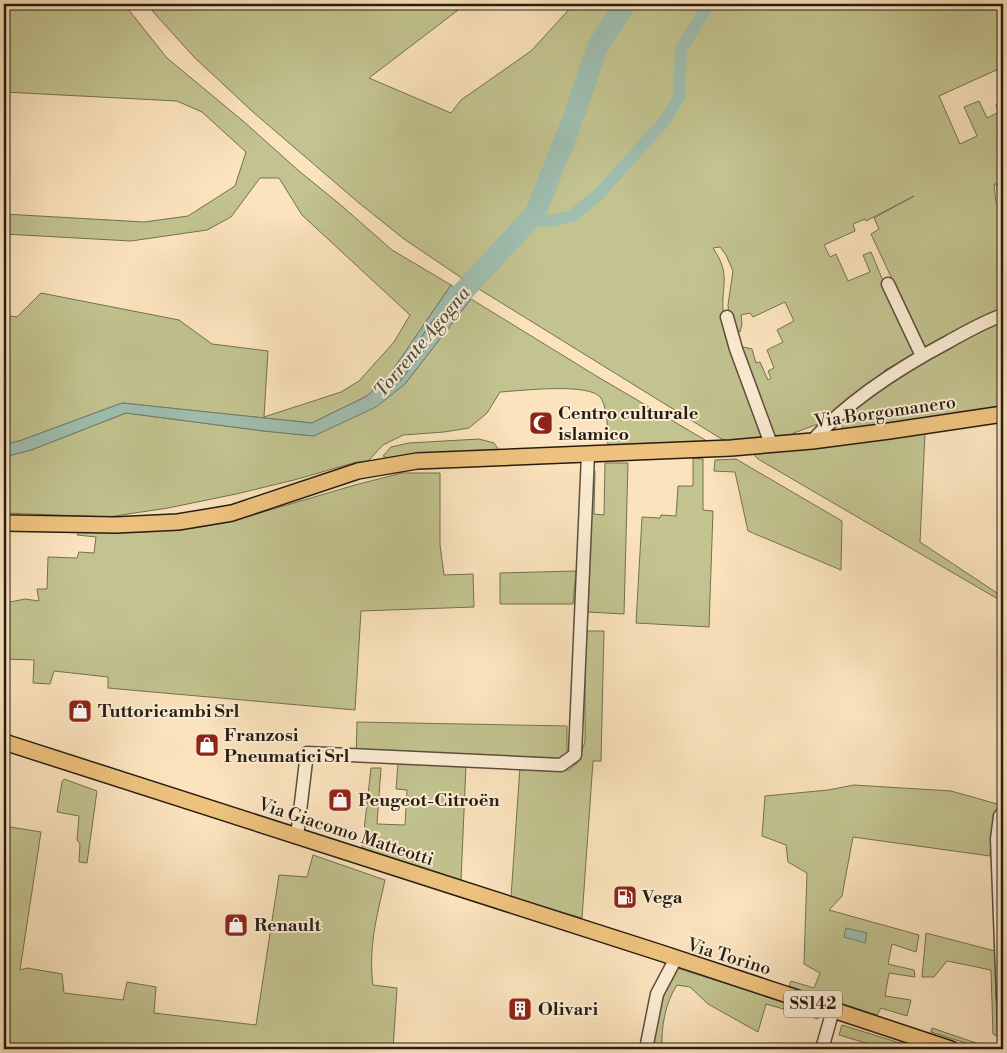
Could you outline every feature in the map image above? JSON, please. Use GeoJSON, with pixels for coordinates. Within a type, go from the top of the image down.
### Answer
{"type":"FeatureCollection","features":[{"type":"Feature","properties":{"kind":"main road","name":"Via Borgomanero"},"geometry":{"type":"LineString","coordinates":[[4,523],[144,525],[178,522],[232,513],[358,471],[418,461],[731,448],[812,441],[1003,414]]}},
{"type":"Feature","properties":{"kind":"main road","name":"Via Giacomo Matteotti"},"geometry":{"type":"LineString","coordinates":[[4,742],[676,958]]}},
{"type":"Feature","properties":{"kind":"main road","name":"Via Torino"},"geometry":{"type":"LineString","coordinates":[[676,958],[951,1049]]}},
{"type":"Feature","properties":{"kind":"street"},"geometry":{"type":"LineString","coordinates":[[888,284],[922,356]]}},
{"type":"Feature","properties":{"kind":"street"},"geometry":{"type":"LineString","coordinates":[[812,441],[866,392],[922,356],[986,321],[1003,316]]}},
{"type":"Feature","properties":{"kind":"street"},"geometry":{"type":"LineString","coordinates":[[727,317],[736,349],[771,444]]}},
{"type":"Feature","properties":{"kind":"street"},"geometry":{"type":"LineString","coordinates":[[297,836],[307,753],[561,765],[575,755],[588,454]]}},
{"type":"Feature","properties":{"kind":"street"},"geometry":{"type":"LineString","coordinates":[[1003,813],[1000,816],[997,839],[1003,998]]}},
{"type":"Feature","properties":{"kind":"street","name":"Via Torino"},"geometry":{"type":"LineString","coordinates":[[646,1049],[657,994],[676,958]]}},
{"type":"Feature","properties":{"kind":"street"},"geometry":{"type":"LineString","coordinates":[[822,1049],[833,1010]]}},
{"type":"Feature","properties":{"kind":"green space"},"geometry":{"type":"Polygon","coordinates":[[[4,4],[124,4],[167,58],[392,250],[451,285],[388,377],[367,396],[312,423],[122,403],[4,445],[4,315],[17,317],[41,293],[179,320],[212,344],[268,351],[264,417],[341,392],[359,381],[394,342],[410,315],[302,215],[279,178],[260,178],[231,217],[207,230],[131,241],[4,234],[4,214],[144,222],[188,216],[235,186],[246,152],[202,112],[177,101],[4,92],[4,4]]]}},
{"type":"Feature","properties":{"kind":"green space"},"geometry":{"type":"Polygon","coordinates":[[[146,4],[466,4],[369,78],[451,113],[461,100],[531,51],[574,4],[1003,4],[1003,67],[939,96],[960,144],[977,136],[964,107],[979,101],[987,118],[999,112],[996,105],[1003,101],[1003,206],[1000,203],[996,184],[994,184],[996,203],[1003,210],[1003,312],[924,349],[885,370],[823,422],[786,438],[773,438],[739,346],[752,349],[756,363],[760,362],[768,380],[771,378],[768,371],[774,368],[767,350],[783,342],[777,330],[794,321],[785,302],[753,317],[750,313],[741,315],[742,324],[740,332],[734,330],[729,317],[728,305],[733,271],[720,247],[713,248],[719,258],[724,275],[724,317],[766,439],[728,443],[466,281],[404,239],[253,112],[194,57],[146,4]],[[914,196],[866,221],[865,219],[853,224],[855,231],[824,245],[830,257],[836,254],[848,281],[870,272],[863,255],[871,252],[884,283],[892,279],[871,234],[879,229],[874,218],[914,196]]]}},
{"type":"Feature","properties":{"kind":"green space"},"geometry":{"type":"Polygon","coordinates":[[[471,299],[712,444],[608,447],[604,404],[601,398],[594,393],[569,389],[500,392],[487,413],[469,428],[403,435],[383,445],[368,461],[357,462],[294,480],[168,508],[108,517],[4,513],[4,457],[31,450],[126,413],[314,436],[404,385],[471,299]]]}},
{"type":"Feature","properties":{"kind":"green space"},"geometry":{"type":"Polygon","coordinates":[[[1003,321],[1003,408],[892,425],[842,429],[842,420],[868,398],[896,379],[960,341],[1003,321]]]}},
{"type":"Feature","properties":{"kind":"green space"},"geometry":{"type":"Polygon","coordinates":[[[925,433],[920,542],[1003,597],[1003,602],[758,459],[753,454],[925,433]]]}},
{"type":"Feature","properties":{"kind":"green space"},"geometry":{"type":"Polygon","coordinates":[[[479,439],[494,443],[499,450],[389,459],[383,456],[391,447],[409,443],[479,439]]]}},
{"type":"Feature","properties":{"kind":"green space"},"geometry":{"type":"Polygon","coordinates":[[[693,458],[703,459],[703,510],[713,511],[709,627],[636,623],[642,517],[660,518],[661,515],[676,516],[678,486],[693,486],[693,458]]]}},
{"type":"Feature","properties":{"kind":"green space"},"geometry":{"type":"Polygon","coordinates":[[[736,459],[842,521],[841,570],[748,531],[735,472],[714,471],[715,460],[736,459]]]}},
{"type":"Feature","properties":{"kind":"green space"},"geometry":{"type":"Polygon","coordinates":[[[605,463],[628,463],[624,614],[588,612],[592,471],[595,471],[594,514],[604,515],[605,463]]]}},
{"type":"Feature","properties":{"kind":"green space"},"geometry":{"type":"Polygon","coordinates":[[[402,473],[440,473],[440,545],[444,575],[473,574],[474,607],[361,611],[355,710],[108,688],[108,677],[54,671],[50,684],[33,683],[34,660],[4,659],[4,600],[10,602],[25,599],[39,601],[37,589],[47,589],[48,557],[77,558],[79,552],[94,553],[96,537],[77,535],[79,532],[144,532],[194,528],[229,522],[402,473]]]}},
{"type":"Feature","properties":{"kind":"green space"},"geometry":{"type":"Polygon","coordinates":[[[576,571],[573,604],[500,604],[500,573],[576,571]]]}},
{"type":"Feature","properties":{"kind":"green space"},"geometry":{"type":"Polygon","coordinates":[[[585,631],[604,631],[601,761],[593,761],[582,918],[511,897],[520,767],[569,770],[577,763],[585,742],[585,631]]]}},
{"type":"Feature","properties":{"kind":"green space"},"geometry":{"type":"Polygon","coordinates":[[[357,722],[567,726],[567,762],[356,758],[357,722]]]}},
{"type":"Feature","properties":{"kind":"green space"},"geometry":{"type":"Polygon","coordinates":[[[398,763],[466,765],[461,880],[362,848],[371,768],[381,768],[377,824],[405,825],[407,790],[396,789],[398,763]]]}},
{"type":"Feature","properties":{"kind":"green space"},"geometry":{"type":"Polygon","coordinates":[[[64,779],[97,791],[87,863],[79,862],[80,844],[77,840],[79,816],[57,812],[64,779]]]}},
{"type":"Feature","properties":{"kind":"green space"},"geometry":{"type":"Polygon","coordinates":[[[854,785],[951,791],[1001,805],[993,830],[990,856],[853,837],[842,896],[829,910],[919,935],[916,952],[892,944],[888,964],[914,970],[915,977],[889,973],[885,996],[911,1000],[907,1016],[881,1008],[877,1015],[789,986],[791,981],[814,988],[820,973],[804,964],[807,873],[788,862],[786,845],[762,836],[765,796],[828,790],[854,785]]]}},
{"type":"Feature","properties":{"kind":"green space"},"geometry":{"type":"Polygon","coordinates":[[[4,826],[41,832],[20,970],[27,968],[62,974],[64,993],[123,1000],[127,982],[156,987],[154,1013],[256,1025],[279,875],[307,877],[313,855],[385,880],[372,945],[372,971],[373,985],[397,988],[393,1049],[4,1049],[4,826]]]}},
{"type":"Feature","properties":{"kind":"green space"},"geometry":{"type":"Polygon","coordinates":[[[926,933],[995,951],[997,1036],[993,1034],[991,970],[947,961],[934,977],[922,977],[926,933]]]}},
{"type":"Feature","properties":{"kind":"green space"},"geometry":{"type":"Polygon","coordinates":[[[677,968],[821,1014],[818,1019],[766,1004],[758,1032],[708,1004],[690,987],[677,985],[669,1000],[665,1016],[662,1049],[649,1049],[661,995],[677,968]]]}},
{"type":"Feature","properties":{"kind":"green space"},"geometry":{"type":"Polygon","coordinates":[[[842,1025],[900,1043],[902,1041],[930,1049],[886,1049],[839,1035],[842,1025]]]}},
{"type":"Feature","properties":{"kind":"green space"},"geometry":{"type":"Polygon","coordinates":[[[932,1028],[991,1049],[984,1049],[931,1032],[932,1028]]]}},
{"type":"Feature","properties":{"kind":"water"},"geometry":{"type":"Polygon","coordinates":[[[451,285],[471,299],[404,385],[376,407],[314,436],[126,413],[31,450],[4,457],[4,445],[122,403],[312,423],[367,396],[388,377],[451,285]]]}},
{"type":"Feature","properties":{"kind":"water"},"geometry":{"type":"Polygon","coordinates":[[[846,928],[867,933],[865,943],[844,937],[846,928]]]}},
{"type":"Feature","properties":{"kind":"waterway","name":"Torrente Agogna"},"geometry":{"type":"LineString","coordinates":[[444,315],[458,297],[535,214],[569,129],[598,46],[625,4]]}},
{"type":"Feature","properties":{"kind":"waterway"},"geometry":{"type":"LineString","coordinates":[[531,220],[550,221],[572,216],[600,193],[666,119],[679,97],[681,49],[709,4]]}},
{"type":"Feature","properties":{"kind":"place","name":"Centro culturale islamico"},"geometry":{"type":"Point","coordinates":[541,423]}},
{"type":"Feature","properties":{"kind":"place","name":"Tuttoricambi Srl"},"geometry":{"type":"Point","coordinates":[80,711]}},
{"type":"Feature","properties":{"kind":"place","name":"Franzosi Pneumatici Srl"},"geometry":{"type":"Point","coordinates":[207,745]}},
{"type":"Feature","properties":{"kind":"place","name":"Peugeot-Citroën"},"geometry":{"type":"Point","coordinates":[340,800]}},
{"type":"Feature","properties":{"kind":"place","name":"Vega"},"geometry":{"type":"Point","coordinates":[625,897]}},
{"type":"Feature","properties":{"kind":"place","name":"Renault"},"geometry":{"type":"Point","coordinates":[236,925]}},
{"type":"Feature","properties":{"kind":"place","name":"Olivari"},"geometry":{"type":"Point","coordinates":[520,1009]}}]}
